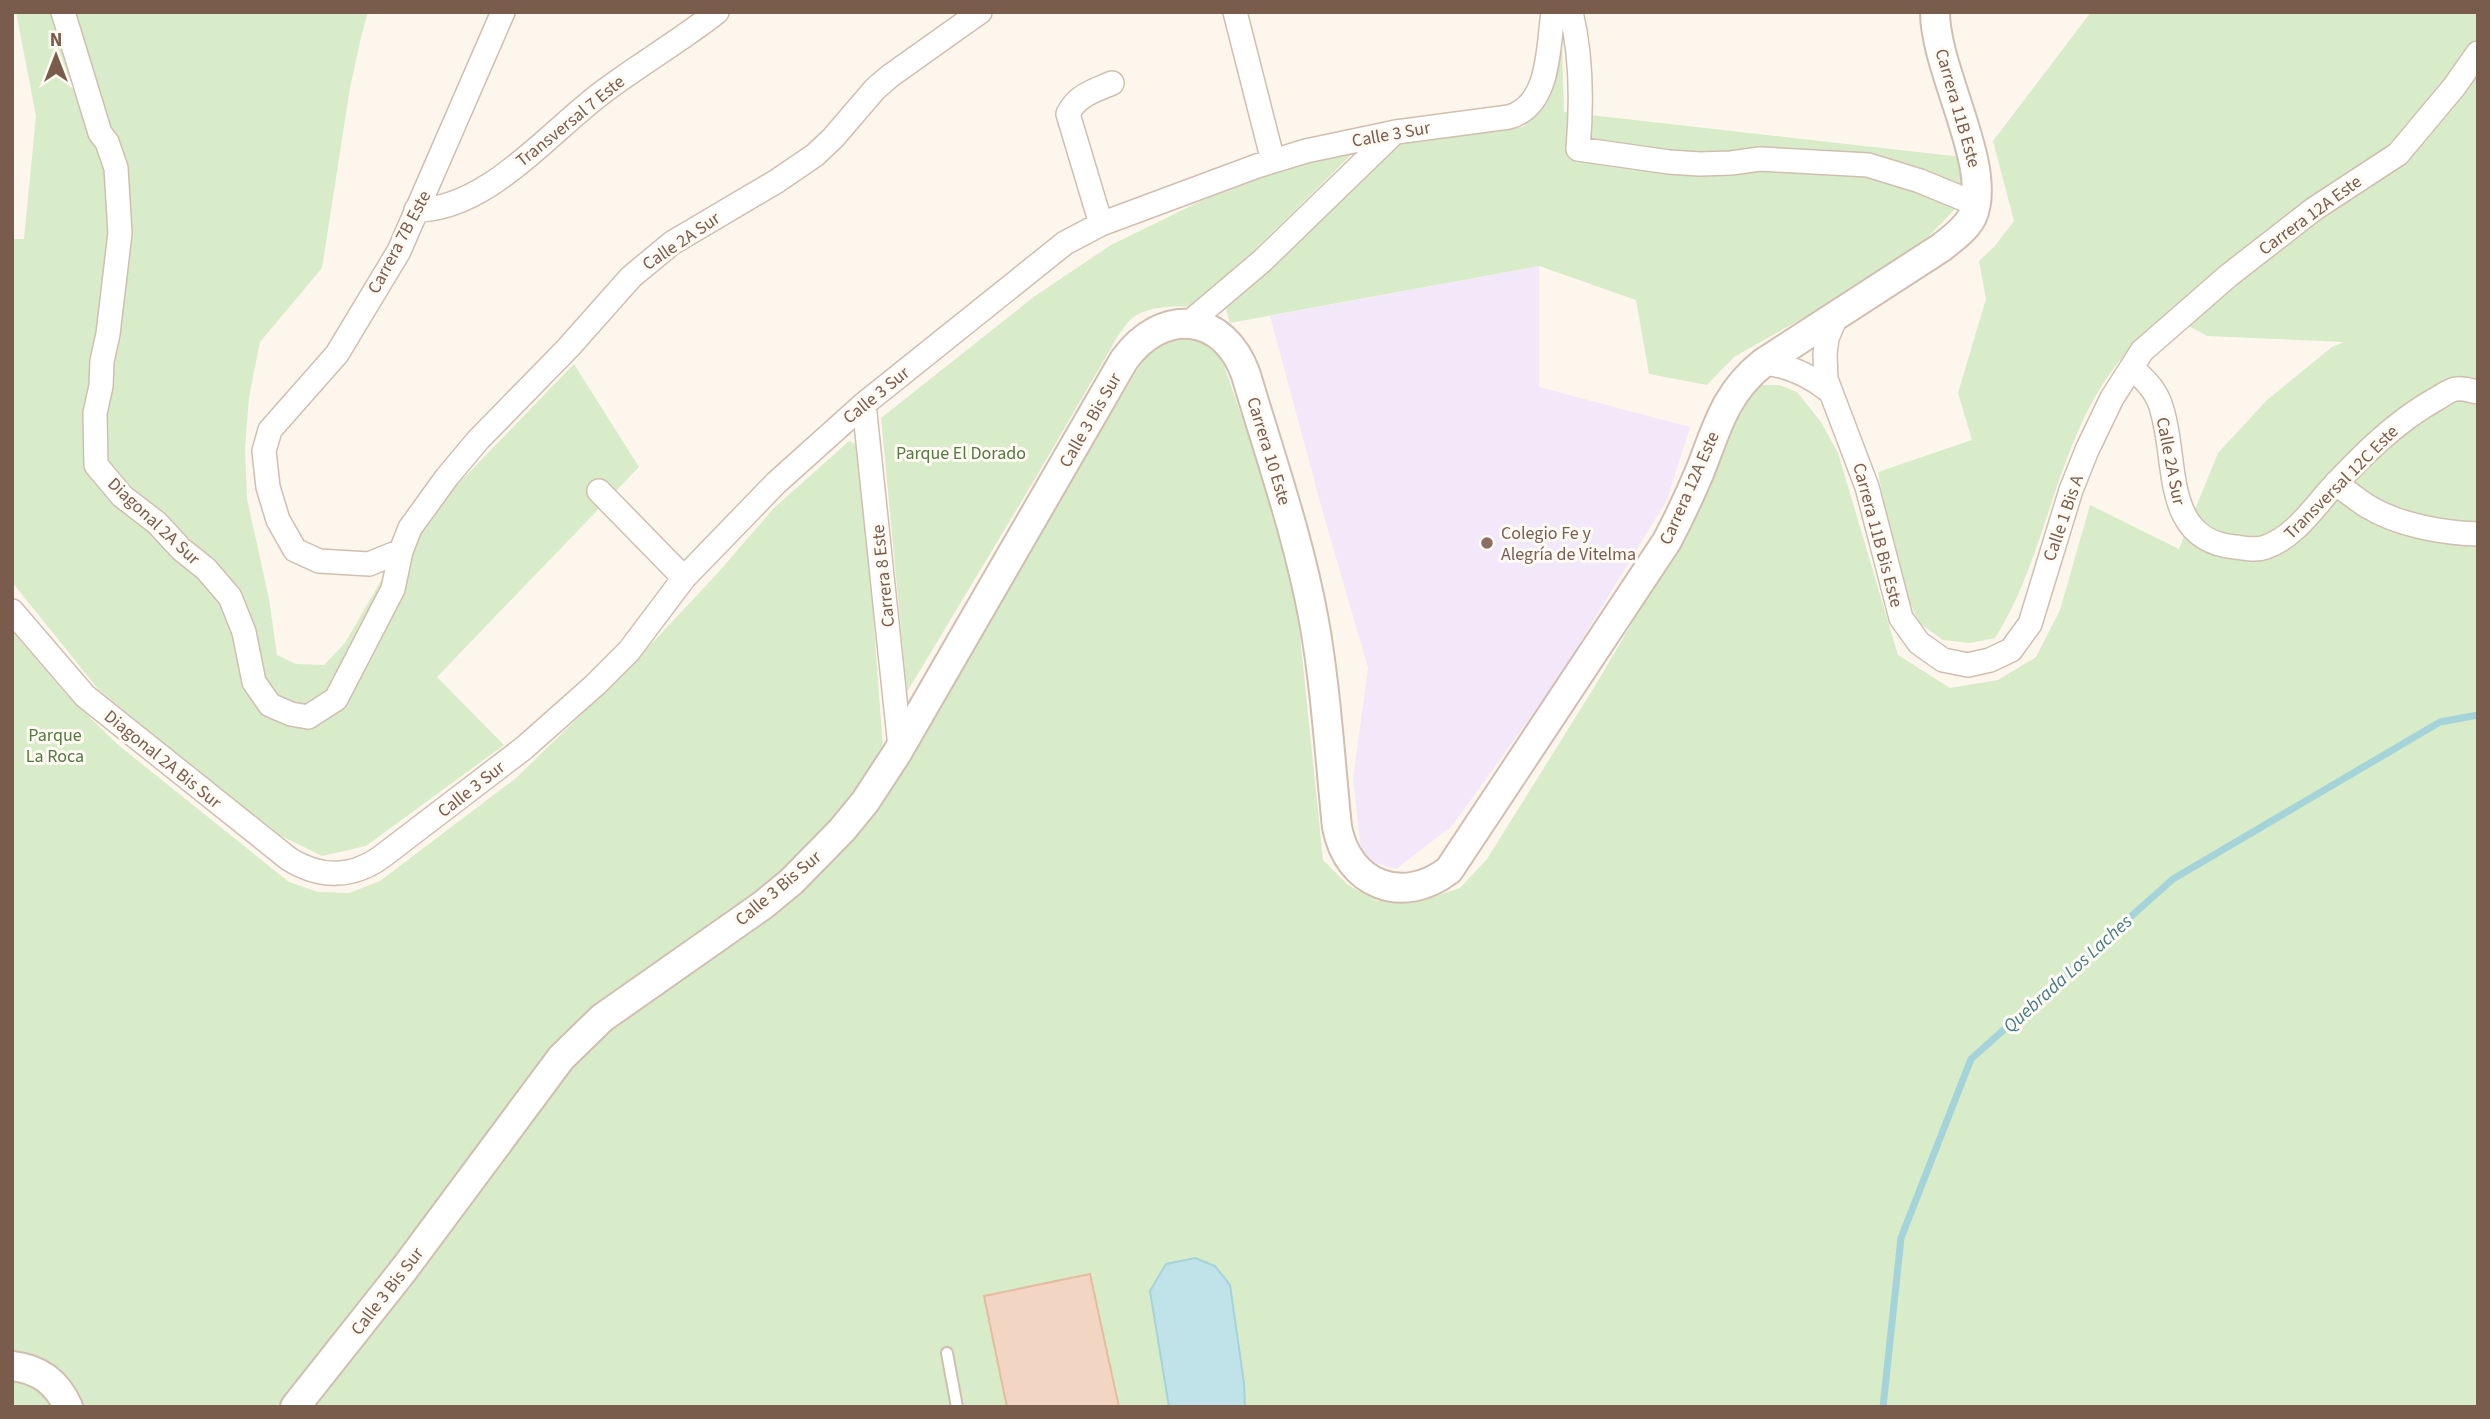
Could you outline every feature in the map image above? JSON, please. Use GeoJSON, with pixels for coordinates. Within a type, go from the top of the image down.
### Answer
{"type":"FeatureCollection","features":[{"type":"Feature","properties":{"kind":"street","name":"Diagonal 2A Sur"},"geometry":{"type":"LineString","coordinates":[[63,12],[100,133],[111,152],[116,168],[119,196],[117,270],[95,413],[96,465],[122,496],[157,523],[223,587],[237,611],[254,682],[270,705],[291,714],[309,717],[336,699],[393,589],[401,551]]}},
{"type":"Feature","properties":{"kind":"street","name":"Carrera 7B Este"},"geometry":{"type":"LineString","coordinates":[[401,551],[369,564],[319,561],[295,550],[278,520],[268,487],[264,451],[270,430],[337,354],[399,251],[503,12]]}},
{"type":"Feature","properties":{"kind":"street","name":"Transversal 7 Este"},"geometry":{"type":"LineString","coordinates":[[416,211],[462,202],[490,186],[601,94],[717,12]]}},
{"type":"Feature","properties":{"kind":"street","name":"Calle 2A Sur"},"geometry":{"type":"LineString","coordinates":[[401,551],[410,528],[478,440],[568,348],[597,312],[643,264],[672,243],[777,181],[814,155],[890,76],[980,12]]}},
{"type":"Feature","properties":{"kind":"street"},"geometry":{"type":"LineString","coordinates":[[1235,12],[1273,161]]}},
{"type":"Feature","properties":{"kind":"street","name":"Calle 3 Sur"},"geometry":{"type":"LineString","coordinates":[[337,874],[350,873],[374,863],[524,748],[560,717],[629,651],[684,578],[776,482],[864,404],[1065,243],[1101,224],[1306,151],[1396,132],[1509,117],[1528,108],[1537,98],[1542,85],[1553,12]]}},
{"type":"Feature","properties":{"kind":"street"},"geometry":{"type":"LineString","coordinates":[[1571,12],[1580,71],[1578,149],[1700,164],[1760,159],[1868,164],[1920,181],[1976,204]]}},
{"type":"Feature","properties":{"kind":"street","name":"Carrera 11B Este"},"geometry":{"type":"LineString","coordinates":[[1935,12],[1945,69],[1975,166],[1976,204]]}},
{"type":"Feature","properties":{"kind":"street","name":"Carrera 12A Este"},"geometry":{"type":"LineString","coordinates":[[2132,368],[2142,351],[2228,276],[2314,209],[2398,154],[2455,87],[2478,53]]}},
{"type":"Feature","properties":{"kind":"street"},"geometry":{"type":"LineString","coordinates":[[1101,224],[1069,114],[1080,98],[1112,83]]}},
{"type":"Feature","properties":{"kind":"street"},"geometry":{"type":"LineString","coordinates":[[1190,322],[1262,261],[1396,132]]}},
{"type":"Feature","properties":{"kind":"street","name":"Carrera 12A Este"},"geometry":{"type":"LineString","coordinates":[[1364,875],[1386,886],[1409,888],[1431,882],[1449,870],[1667,541],[1685,506],[1724,409],[1742,382],[1763,363],[1958,234],[1967,225],[1976,204]]}},
{"type":"Feature","properties":{"kind":"street","name":"Carrera 11B Bis Este"},"geometry":{"type":"LineString","coordinates":[[1836,317],[1827,338],[1825,371],[1829,390],[1867,487],[1884,545],[1896,604],[1909,631],[1930,653],[1944,660],[1968,665],[1990,660]]}},
{"type":"Feature","properties":{"kind":"street","name":"Calle 3 Bis Sur"},"geometry":{"type":"LineString","coordinates":[[296,1407],[405,1268],[561,1058],[602,1018],[763,905],[818,857],[850,821],[886,772],[1124,360],[1141,340],[1152,333],[1164,327],[1190,322]]}},
{"type":"Feature","properties":{"kind":"street","name":"Carrera 10 Este"},"geometry":{"type":"LineString","coordinates":[[1190,322],[1222,336],[1237,354],[1246,375],[1292,527],[1314,621],[1339,839],[1348,859],[1364,875]]}},
{"type":"Feature","properties":{"kind":"street"},"geometry":{"type":"LineString","coordinates":[[1763,363],[1801,372],[1829,390]]}},
{"type":"Feature","properties":{"kind":"street","name":"Calle 2A Sur"},"geometry":{"type":"LineString","coordinates":[[2132,368],[2149,383],[2159,400],[2167,428],[2179,509],[2186,522],[2197,535],[2222,546],[2260,550]]}},
{"type":"Feature","properties":{"kind":"street","name":"Calle 1 Bis A"},"geometry":{"type":"LineString","coordinates":[[1990,660],[2011,650],[2030,624],[2044,572],[2079,470],[2112,397],[2132,368]]}},
{"type":"Feature","properties":{"kind":"street","name":"Transversal 12C Este"},"geometry":{"type":"LineString","coordinates":[[2260,550],[2289,536],[2336,483],[2386,433],[2419,408],[2467,390]]}},
{"type":"Feature","properties":{"kind":"street","name":"Carrera 8 Este"},"geometry":{"type":"LineString","coordinates":[[864,404],[900,747]]}},
{"type":"Feature","properties":{"kind":"street"},"geometry":{"type":"LineString","coordinates":[[2336,483],[2369,507],[2395,518],[2427,528],[2478,534]]}},
{"type":"Feature","properties":{"kind":"street"},"geometry":{"type":"LineString","coordinates":[[599,491],[684,578]]}},
{"type":"Feature","properties":{"kind":"street","name":"Diagonal 2A Bis Sur"},"geometry":{"type":"LineString","coordinates":[[12,611],[85,696],[289,859],[312,871],[337,874]]}},
{"type":"Feature","properties":{"kind":"street"},"geometry":{"type":"LineString","coordinates":[[12,1366],[43,1375],[53,1382],[68,1407]]}},
{"type":"Feature","properties":{"kind":"lane"},"geometry":{"type":"LineString","coordinates":[[947,1353],[957,1407]]}},
{"type":"Feature","properties":{"kind":"shaded area","name":"Colegio Fe y Alegría de Vitelma"},"geometry":{"type":"Polygon","coordinates":[[[1539,266],[1539,387],[1690,427],[1667,500],[1556,682],[1452,826],[1396,869],[1362,859],[1353,779],[1368,668],[1270,316],[1539,266]]]}},
{"type":"Feature","properties":{"kind":"green space"},"geometry":{"type":"Polygon","coordinates":[[[16,12],[368,12],[350,88],[322,268],[260,342],[249,397],[245,449],[247,499],[269,599],[277,655],[296,664],[324,665],[345,643],[382,579],[426,517],[574,364],[639,467],[437,677],[504,745],[366,846],[322,856],[267,829],[98,689],[12,582],[12,239],[24,239],[36,116],[16,12]]]}},
{"type":"Feature","properties":{"kind":"green space","name":"Parque La Roca"},"geometry":{"type":"Polygon","coordinates":[[[2091,12],[2478,12],[2478,1407],[12,1407],[12,631],[65,693],[117,744],[289,882],[318,892],[349,893],[380,881],[516,778],[622,675],[716,575],[774,508],[849,441],[861,446],[886,790],[923,739],[1022,562],[1150,349],[1179,333],[1209,343],[1220,354],[1270,498],[1298,616],[1323,860],[1348,885],[1377,901],[1421,901],[1460,888],[1487,859],[1595,686],[1694,517],[1717,467],[1733,413],[1759,385],[1779,385],[1797,392],[1821,422],[1838,453],[1898,655],[1950,688],[1998,680],[2036,657],[2060,610],[2090,505],[2179,549],[2218,453],[2267,400],[2332,347],[2344,342],[2207,336],[2172,317],[2126,353],[2102,385],[2083,419],[2029,568],[2014,604],[1995,638],[1970,643],[1943,640],[1919,623],[1898,575],[1878,472],[1972,440],[1958,393],[1986,299],[1979,261],[2014,221],[1993,141],[2091,12]]]}},
{"type":"Feature","properties":{"kind":"green space"},"geometry":{"type":"Polygon","coordinates":[[[1562,42],[1564,112],[1962,157],[1963,181],[1955,209],[1930,235],[1860,286],[1734,357],[1707,385],[1649,374],[1636,300],[1539,266],[1230,323],[1225,305],[1399,144],[1522,127],[1532,119],[1546,100],[1562,42]]]}},
{"type":"Feature","properties":{"kind":"green space","name":"Parque El Dorado"},"geometry":{"type":"Polygon","coordinates":[[[1357,149],[1197,307],[1155,309],[1139,314],[1128,322],[907,692],[881,418],[1035,296],[1111,245],[1203,200],[1266,176],[1357,149]]]}},
{"type":"Feature","properties":{"kind":"water"},"geometry":{"type":"Polygon","coordinates":[[[1195,1258],[1215,1266],[1230,1285],[1245,1407],[1169,1407],[1150,1291],[1166,1264],[1195,1258]]]}},
{"type":"Feature","properties":{"kind":"building"},"geometry":{"type":"Polygon","coordinates":[[[1090,1274],[1119,1407],[1007,1407],[984,1296],[1090,1274]]]}},
{"type":"Feature","properties":{"kind":"waterway","name":"Quebrada Los Laches"},"geometry":{"type":"LineString","coordinates":[[1883,1407],[1901,1238],[1971,1059],[2173,879],[2440,722],[2478,715]]}},
{"type":"Feature","properties":{"kind":"place","name":"Colegio Fe y Alegría de Vitelma"},"geometry":{"type":"Point","coordinates":[1487,543]}}]}
